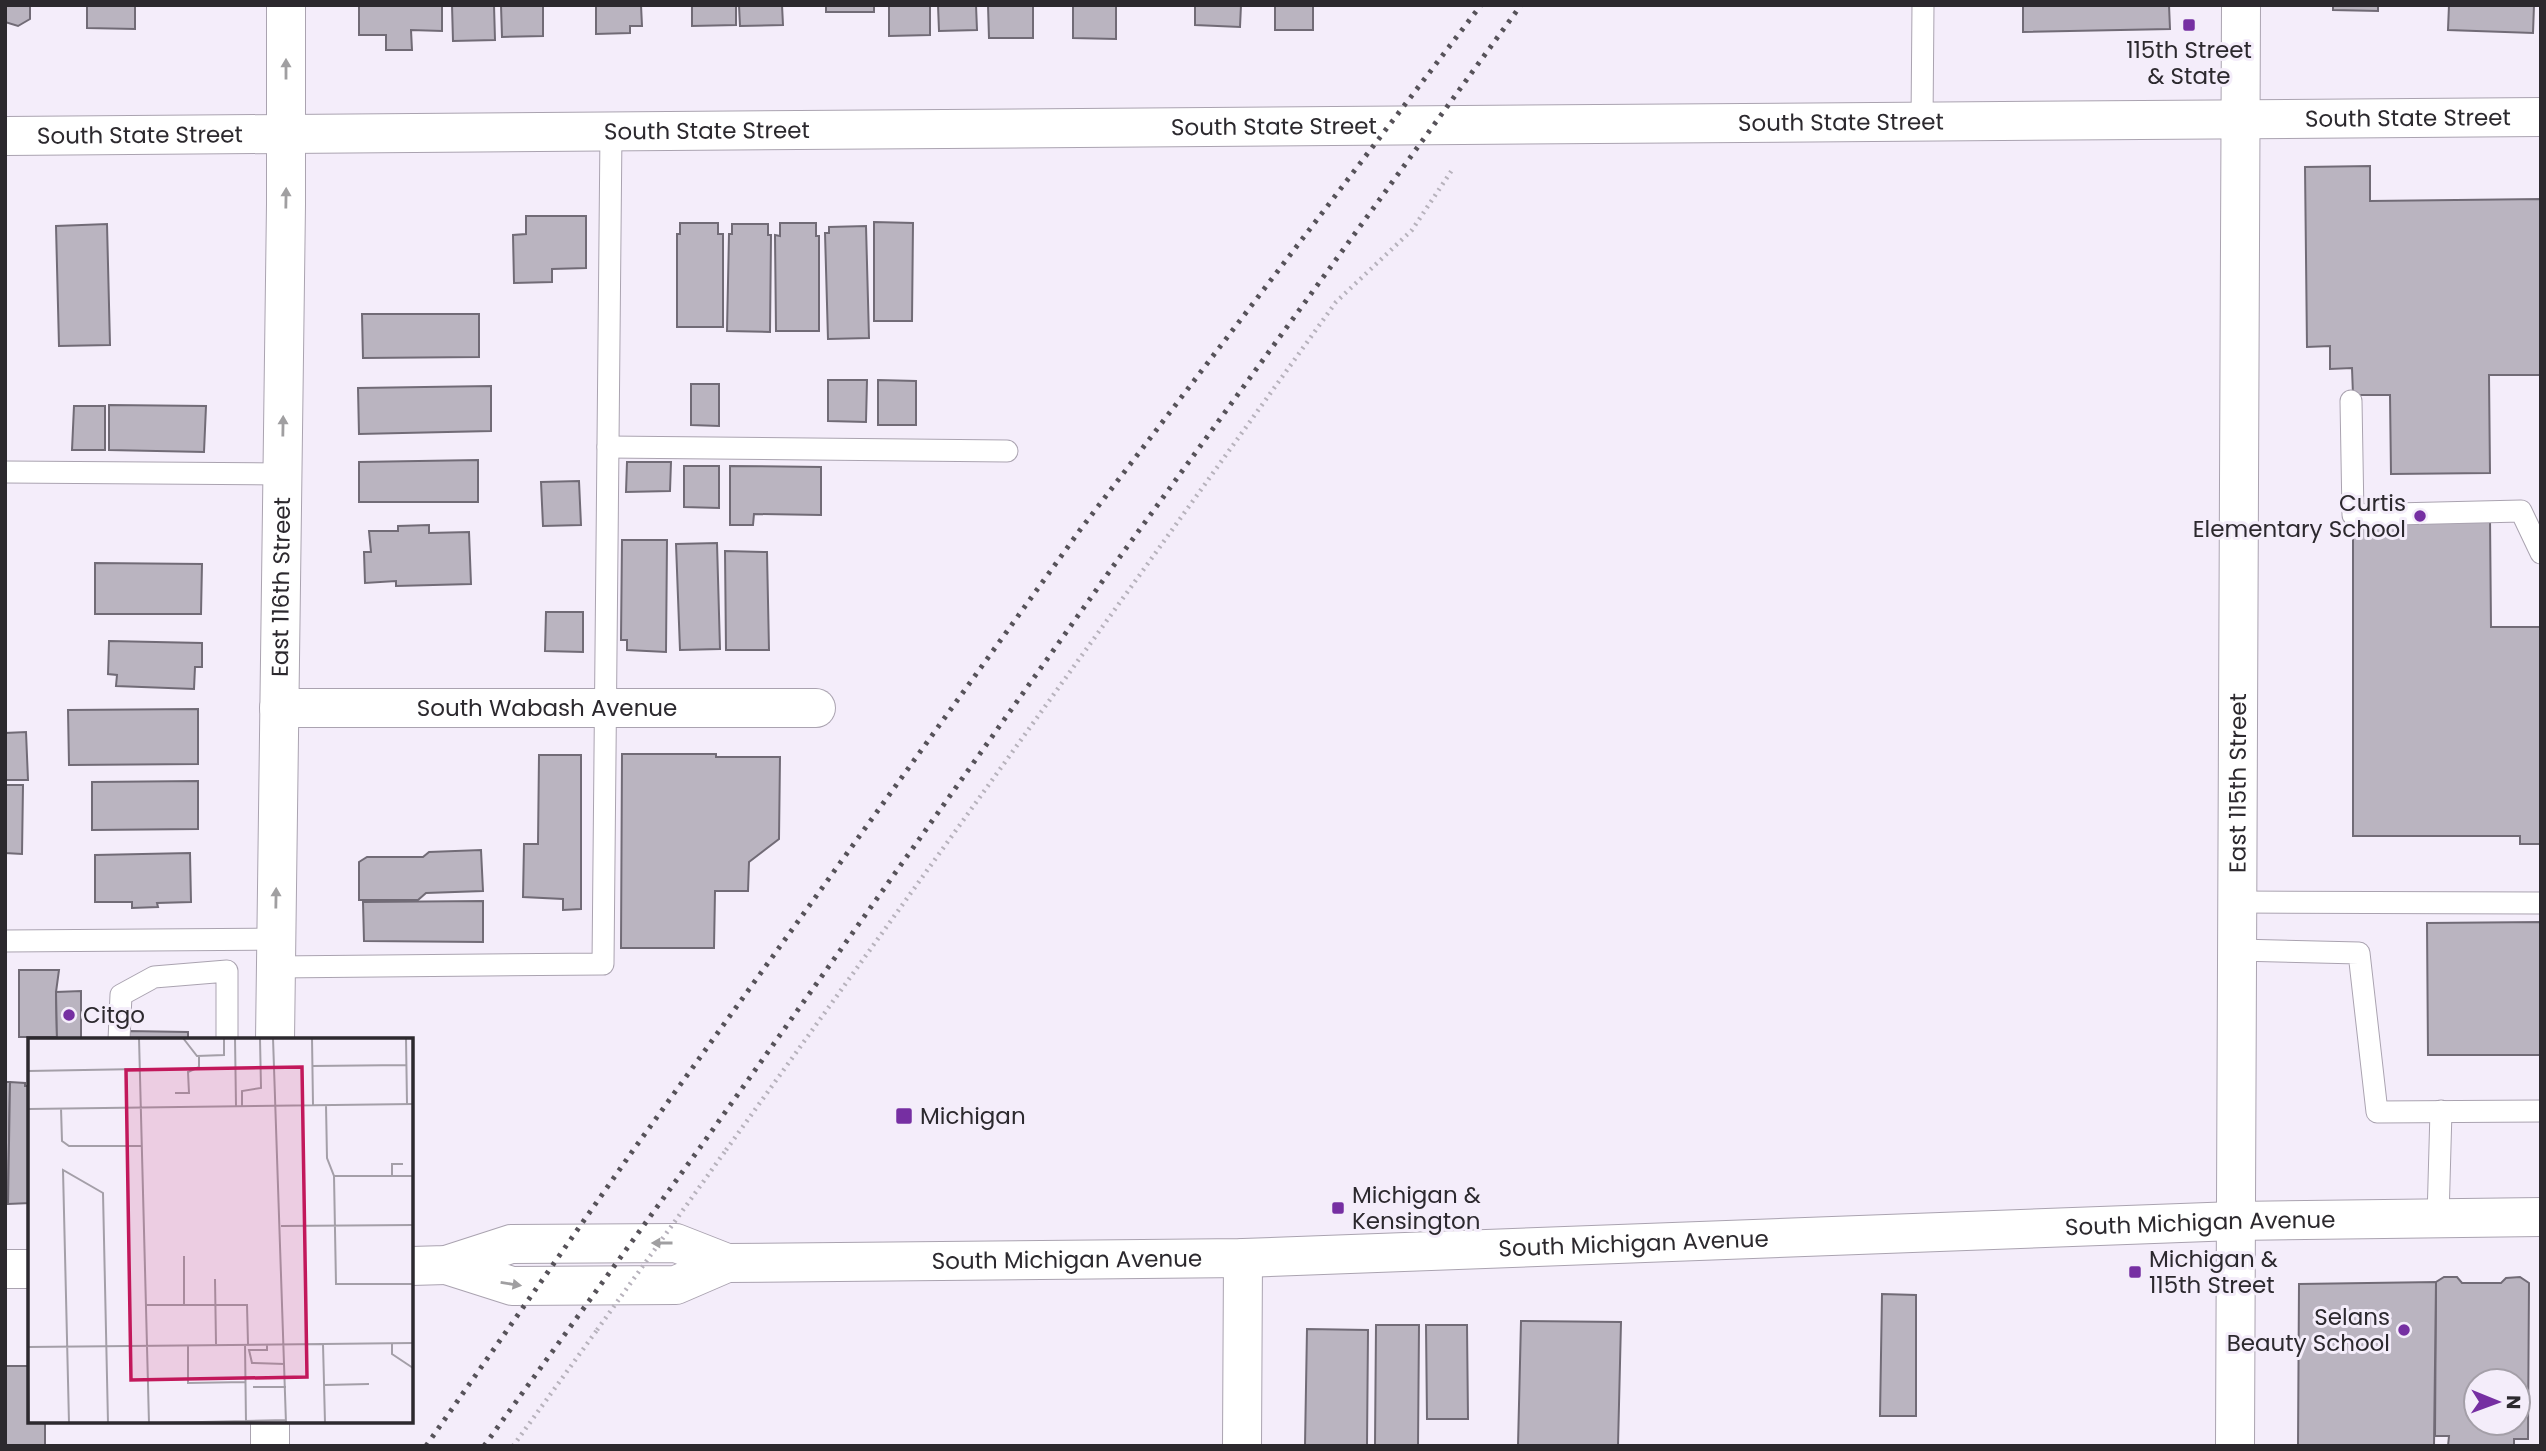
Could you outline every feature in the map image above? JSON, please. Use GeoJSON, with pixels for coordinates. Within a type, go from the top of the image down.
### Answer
{"type":"FeatureCollection","features":[{"type":"Feature","properties":{"kind":"street","name":"East 116th Street"},"geometry":{"type":"LineString","coordinates":[[275,1038],[286,5]]}},
{"type":"Feature","properties":{"kind":"street","name":"East 115th Street"},"geometry":{"type":"LineString","coordinates":[[2235,1446],[2241,5]]}},
{"type":"Feature","properties":{"kind":"street","name":"South State Street"},"geometry":{"type":"LineString","coordinates":[[5,136],[2541,117]]}},
{"type":"Feature","properties":{"kind":"street","name":"South Wabash Avenue"},"geometry":{"type":"LineString","coordinates":[[279,708],[816,708]]}},
{"type":"Feature","properties":{"kind":"street","name":"South Michigan Avenue"},"geometry":{"type":"LineString","coordinates":[[429,1266],[512,1286],[676,1285],[727,1263],[1243,1258],[2235,1221],[2541,1217]]}},
{"type":"Feature","properties":{"kind":"street"},"geometry":{"type":"LineString","coordinates":[[1242,1446],[1243,1258]]}},
{"type":"Feature","properties":{"kind":"street"},"geometry":{"type":"LineString","coordinates":[[5,1269],[28,1269]]}},
{"type":"Feature","properties":{"kind":"street"},"geometry":{"type":"LineString","coordinates":[[270,1423],[270,1446]]}},
{"type":"Feature","properties":{"kind":"lane"},"geometry":{"type":"LineString","coordinates":[[1922,122],[1923,5]]}},
{"type":"Feature","properties":{"kind":"lane"},"geometry":{"type":"LineString","coordinates":[[5,941],[603,964],[611,131]]}},
{"type":"Feature","properties":{"kind":"lane"},"geometry":{"type":"LineString","coordinates":[[2351,401],[2353,515],[2521,510],[2541,553]]}},
{"type":"Feature","properties":{"kind":"lane"},"geometry":{"type":"LineString","coordinates":[[608,447],[1007,452]]}},
{"type":"Feature","properties":{"kind":"lane"},"geometry":{"type":"LineString","coordinates":[[5,471],[282,474]]}},
{"type":"Feature","properties":{"kind":"lane"},"geometry":{"type":"LineString","coordinates":[[2237,902],[2541,903]]}},
{"type":"Feature","properties":{"kind":"lane"},"geometry":{"type":"LineString","coordinates":[[2237,950],[2359,953],[2376,1111],[2541,1111]]}},
{"type":"Feature","properties":{"kind":"lane"},"geometry":{"type":"LineString","coordinates":[[119,1038],[121,995],[154,977],[227,971],[227,1038]]}},
{"type":"Feature","properties":{"kind":"lane"},"geometry":{"type":"LineString","coordinates":[[2438,1218],[2441,1111]]}},
{"type":"Feature","properties":{"kind":"path"},"geometry":{"type":"LineString","coordinates":[[513,1446],[1336,302],[1412,230],[1481,125]]}},
{"type":"Feature","properties":{"kind":"building"},"geometry":{"type":"Polygon","coordinates":[[[5,5],[30,5],[30,19],[18,26],[5,22],[5,5]]]}},
{"type":"Feature","properties":{"kind":"building"},"geometry":{"type":"Polygon","coordinates":[[[87,5],[135,5],[135,29],[87,28],[87,5]]]}},
{"type":"Feature","properties":{"kind":"building"},"geometry":{"type":"Polygon","coordinates":[[[359,5],[442,5],[442,31],[411,30],[412,50],[386,50],[386,35],[359,35],[359,5]]]}},
{"type":"Feature","properties":{"kind":"building"},"geometry":{"type":"Polygon","coordinates":[[[452,5],[494,5],[495,40],[453,41],[452,5]]]}},
{"type":"Feature","properties":{"kind":"building"},"geometry":{"type":"Polygon","coordinates":[[[501,5],[543,5],[543,36],[502,37],[501,5]]]}},
{"type":"Feature","properties":{"kind":"building"},"geometry":{"type":"Polygon","coordinates":[[[596,5],[641,5],[642,26],[630,26],[630,33],[596,34],[596,5]]]}},
{"type":"Feature","properties":{"kind":"building"},"geometry":{"type":"Polygon","coordinates":[[[692,5],[736,5],[736,25],[692,26],[692,5]]]}},
{"type":"Feature","properties":{"kind":"building"},"geometry":{"type":"Polygon","coordinates":[[[739,5],[782,5],[783,25],[740,26],[739,5]]]}},
{"type":"Feature","properties":{"kind":"building"},"geometry":{"type":"Polygon","coordinates":[[[826,5],[874,5],[874,12],[826,12],[826,5]]]}},
{"type":"Feature","properties":{"kind":"building"},"geometry":{"type":"Polygon","coordinates":[[[889,5],[930,5],[930,35],[889,36],[889,5]]]}},
{"type":"Feature","properties":{"kind":"building"},"geometry":{"type":"Polygon","coordinates":[[[938,5],[976,5],[977,30],[939,31],[938,5]]]}},
{"type":"Feature","properties":{"kind":"building"},"geometry":{"type":"Polygon","coordinates":[[[988,5],[1033,5],[1033,38],[989,38],[988,5]]]}},
{"type":"Feature","properties":{"kind":"building"},"geometry":{"type":"Polygon","coordinates":[[[1073,5],[1116,5],[1116,39],[1073,38],[1073,5]]]}},
{"type":"Feature","properties":{"kind":"building"},"geometry":{"type":"Polygon","coordinates":[[[1195,5],[1241,5],[1240,27],[1195,25],[1195,5]]]}},
{"type":"Feature","properties":{"kind":"building"},"geometry":{"type":"Polygon","coordinates":[[[1275,5],[1313,5],[1313,30],[1275,30],[1275,5]]]}},
{"type":"Feature","properties":{"kind":"building"},"geometry":{"type":"Polygon","coordinates":[[[2023,5],[2169,5],[2170,29],[2023,32],[2023,5]]]}},
{"type":"Feature","properties":{"kind":"building"},"geometry":{"type":"Polygon","coordinates":[[[2333,5],[2378,5],[2378,11],[2333,10],[2333,5]]]}},
{"type":"Feature","properties":{"kind":"building"},"geometry":{"type":"Polygon","coordinates":[[[2449,5],[2534,5],[2533,33],[2448,30],[2449,5]]]}},
{"type":"Feature","properties":{"kind":"building"},"geometry":{"type":"Polygon","coordinates":[[[2370,166],[2370,201],[2541,199],[2541,375],[2489,375],[2490,473],[2391,474],[2390,395],[2353,395],[2352,368],[2330,369],[2330,346],[2307,347],[2305,167],[2370,166]]]}},
{"type":"Feature","properties":{"kind":"building"},"geometry":{"type":"Polygon","coordinates":[[[526,216],[586,216],[586,268],[552,269],[552,282],[514,283],[513,235],[526,234],[526,216]]]}},
{"type":"Feature","properties":{"kind":"building"},"geometry":{"type":"Polygon","coordinates":[[[874,222],[913,223],[912,321],[874,321],[874,222]]]}},
{"type":"Feature","properties":{"kind":"building"},"geometry":{"type":"Polygon","coordinates":[[[680,223],[718,223],[718,234],[723,234],[723,327],[677,327],[677,234],[680,234],[680,223]]]}},
{"type":"Feature","properties":{"kind":"building"},"geometry":{"type":"Polygon","coordinates":[[[780,223],[816,223],[816,236],[819,236],[819,331],[776,331],[775,235],[780,236],[780,223]]]}},
{"type":"Feature","properties":{"kind":"building"},"geometry":{"type":"Polygon","coordinates":[[[107,224],[110,345],[59,346],[56,226],[107,224]]]}},
{"type":"Feature","properties":{"kind":"building"},"geometry":{"type":"Polygon","coordinates":[[[732,224],[768,224],[768,235],[771,235],[770,332],[727,331],[729,234],[732,234],[732,224]]]}},
{"type":"Feature","properties":{"kind":"building"},"geometry":{"type":"Polygon","coordinates":[[[866,226],[869,338],[828,339],[825,233],[829,233],[829,227],[866,226]]]}},
{"type":"Feature","properties":{"kind":"building"},"geometry":{"type":"Polygon","coordinates":[[[362,314],[479,314],[479,357],[363,358],[362,314]]]}},
{"type":"Feature","properties":{"kind":"building"},"geometry":{"type":"Polygon","coordinates":[[[828,380],[867,380],[866,422],[828,421],[828,380]]]}},
{"type":"Feature","properties":{"kind":"building"},"geometry":{"type":"Polygon","coordinates":[[[878,380],[916,381],[916,425],[878,425],[878,380]]]}},
{"type":"Feature","properties":{"kind":"building"},"geometry":{"type":"Polygon","coordinates":[[[691,384],[719,384],[719,426],[691,425],[691,384]]]}},
{"type":"Feature","properties":{"kind":"building"},"geometry":{"type":"Polygon","coordinates":[[[491,386],[491,431],[359,434],[358,388],[491,386]]]}},
{"type":"Feature","properties":{"kind":"building"},"geometry":{"type":"Polygon","coordinates":[[[109,405],[206,406],[204,452],[109,450],[109,405]]]}},
{"type":"Feature","properties":{"kind":"building"},"geometry":{"type":"Polygon","coordinates":[[[74,406],[105,406],[105,450],[72,450],[74,406]]]}},
{"type":"Feature","properties":{"kind":"building"},"geometry":{"type":"Polygon","coordinates":[[[478,460],[478,502],[359,502],[359,462],[478,460]]]}},
{"type":"Feature","properties":{"kind":"building"},"geometry":{"type":"Polygon","coordinates":[[[627,462],[671,462],[670,491],[626,492],[627,462]]]}},
{"type":"Feature","properties":{"kind":"building"},"geometry":{"type":"Polygon","coordinates":[[[684,466],[719,466],[719,508],[684,507],[684,466]]]}},
{"type":"Feature","properties":{"kind":"building"},"geometry":{"type":"Polygon","coordinates":[[[730,466],[821,467],[821,515],[754,514],[753,525],[730,525],[730,466]]]}},
{"type":"Feature","properties":{"kind":"building"},"geometry":{"type":"Polygon","coordinates":[[[579,481],[581,525],[543,526],[541,482],[579,481]]]}},
{"type":"Feature","properties":{"kind":"building"},"geometry":{"type":"Polygon","coordinates":[[[2353,518],[2490,518],[2491,627],[2541,627],[2541,844],[2520,844],[2520,836],[2353,836],[2353,518]]]}},
{"type":"Feature","properties":{"kind":"building"},"geometry":{"type":"Polygon","coordinates":[[[429,525],[429,533],[469,532],[471,584],[396,586],[396,581],[365,583],[364,552],[371,552],[369,531],[398,531],[398,526],[429,525]]]}},
{"type":"Feature","properties":{"kind":"building"},"geometry":{"type":"Polygon","coordinates":[[[622,540],[667,540],[666,652],[627,650],[627,640],[621,640],[622,540]]]}},
{"type":"Feature","properties":{"kind":"building"},"geometry":{"type":"Polygon","coordinates":[[[717,543],[720,649],[680,650],[676,544],[717,543]]]}},
{"type":"Feature","properties":{"kind":"building"},"geometry":{"type":"Polygon","coordinates":[[[725,551],[767,552],[769,650],[726,650],[725,551]]]}},
{"type":"Feature","properties":{"kind":"building"},"geometry":{"type":"Polygon","coordinates":[[[95,563],[202,564],[201,614],[95,614],[95,563]]]}},
{"type":"Feature","properties":{"kind":"building"},"geometry":{"type":"Polygon","coordinates":[[[546,612],[583,612],[583,652],[545,651],[546,612]]]}},
{"type":"Feature","properties":{"kind":"building"},"geometry":{"type":"Polygon","coordinates":[[[109,641],[202,643],[202,667],[195,667],[194,689],[116,686],[117,675],[108,674],[109,641]]]}},
{"type":"Feature","properties":{"kind":"building"},"geometry":{"type":"Polygon","coordinates":[[[198,709],[198,764],[69,765],[68,710],[198,709]]]}},
{"type":"Feature","properties":{"kind":"building"},"geometry":{"type":"Polygon","coordinates":[[[26,732],[28,780],[5,780],[5,733],[26,732]]]}},
{"type":"Feature","properties":{"kind":"building"},"geometry":{"type":"Polygon","coordinates":[[[622,754],[780,757],[779,839],[749,862],[748,891],[715,891],[714,948],[621,948],[622,754]]]}},
{"type":"Feature","properties":{"kind":"building"},"geometry":{"type":"Polygon","coordinates":[[[539,755],[581,755],[581,909],[563,910],[563,899],[523,897],[524,844],[538,844],[539,755]]]}},
{"type":"Feature","properties":{"kind":"building"},"geometry":{"type":"Polygon","coordinates":[[[198,781],[198,829],[92,830],[92,782],[198,781]]]}},
{"type":"Feature","properties":{"kind":"building"},"geometry":{"type":"Polygon","coordinates":[[[5,785],[23,785],[22,854],[5,853],[5,785]]]}},
{"type":"Feature","properties":{"kind":"building"},"geometry":{"type":"Polygon","coordinates":[[[481,850],[483,891],[426,893],[418,900],[359,900],[359,862],[367,857],[423,857],[429,852],[481,850]]]}},
{"type":"Feature","properties":{"kind":"building"},"geometry":{"type":"Polygon","coordinates":[[[190,853],[191,902],[157,903],[158,907],[132,908],[132,902],[95,902],[95,855],[190,853]]]}},
{"type":"Feature","properties":{"kind":"building"},"geometry":{"type":"Polygon","coordinates":[[[483,901],[483,942],[364,941],[363,902],[483,901]]]}},
{"type":"Feature","properties":{"kind":"building"},"geometry":{"type":"Polygon","coordinates":[[[2541,922],[2541,1055],[2428,1055],[2427,923],[2541,922]]]}},
{"type":"Feature","properties":{"kind":"building"},"geometry":{"type":"Polygon","coordinates":[[[19,970],[59,970],[56,992],[57,1037],[19,1037],[19,970]]]}},
{"type":"Feature","properties":{"kind":"building","name":"Citgo"},"geometry":{"type":"Polygon","coordinates":[[[81,991],[81,1038],[57,1038],[56,992],[81,991]]]}},
{"type":"Feature","properties":{"kind":"building","name":"Citgo"},"geometry":{"type":"Polygon","coordinates":[[[128,1031],[188,1032],[188,1038],[128,1038],[128,1031]]]}},
{"type":"Feature","properties":{"kind":"building"},"geometry":{"type":"Polygon","coordinates":[[[6,1082],[10,1082],[8,1204],[5,1204],[6,1082]]]}},
{"type":"Feature","properties":{"kind":"building"},"geometry":{"type":"Polygon","coordinates":[[[10,1082],[25,1083],[25,1086],[28,1086],[28,1203],[8,1204],[10,1082]]]}},
{"type":"Feature","properties":{"kind":"building"},"geometry":{"type":"Polygon","coordinates":[[[2444,1277],[2457,1277],[2462,1283],[2501,1283],[2506,1278],[2520,1277],[2529,1283],[2528,1367],[2462,1367],[2462,1437],[2528,1439],[2514,1439],[2514,1446],[2448,1446],[2449,1436],[2435,1436],[2436,1282],[2444,1277]]]}},
{"type":"Feature","properties":{"kind":"building"},"geometry":{"type":"Polygon","coordinates":[[[2436,1282],[2434,1446],[2298,1446],[2299,1284],[2436,1282]]]}},
{"type":"Feature","properties":{"kind":"building"},"geometry":{"type":"Polygon","coordinates":[[[1882,1294],[1916,1295],[1916,1416],[1880,1416],[1882,1294]]]}},
{"type":"Feature","properties":{"kind":"building"},"geometry":{"type":"Polygon","coordinates":[[[1521,1321],[1621,1322],[1618,1446],[1518,1446],[1521,1321]]]}},
{"type":"Feature","properties":{"kind":"building"},"geometry":{"type":"Polygon","coordinates":[[[1376,1325],[1419,1325],[1418,1446],[1375,1446],[1376,1325]]]}},
{"type":"Feature","properties":{"kind":"building"},"geometry":{"type":"Polygon","coordinates":[[[1426,1325],[1467,1325],[1468,1419],[1427,1419],[1426,1325]]]}},
{"type":"Feature","properties":{"kind":"building"},"geometry":{"type":"Polygon","coordinates":[[[1307,1329],[1368,1330],[1367,1446],[1305,1446],[1307,1329]]]}},
{"type":"Feature","properties":{"kind":"building"},"geometry":{"type":"Polygon","coordinates":[[[5,1366],[28,1366],[28,1423],[45,1423],[45,1446],[5,1446],[5,1366]]]}},
{"type":"Feature","properties":{"kind":"railway"},"geometry":{"type":"LineString","coordinates":[[426,1446],[634,1149],[1080,530],[1481,5]]}},
{"type":"Feature","properties":{"kind":"railway"},"geometry":{"type":"LineString","coordinates":[[484,1446],[699,1149],[1119,558],[1521,5]]}},
{"type":"Feature","properties":{"kind":"place","name":"115th Street & State"},"geometry":{"type":"Point","coordinates":[2189,25]}},
{"type":"Feature","properties":{"kind":"place","name":"Curtis Elementary School"},"geometry":{"type":"Point","coordinates":[2420,516]}},
{"type":"Feature","properties":{"kind":"place","name":"Citgo"},"geometry":{"type":"Point","coordinates":[69,1015]}},
{"type":"Feature","properties":{"kind":"place","name":"Michigan"},"geometry":{"type":"Point","coordinates":[904,1116]}},
{"type":"Feature","properties":{"kind":"place","name":"Michigan & Kensington"},"geometry":{"type":"Point","coordinates":[1338,1208]}},
{"type":"Feature","properties":{"kind":"place","name":"Michigan & 115th Street"},"geometry":{"type":"Point","coordinates":[2135,1272]}},
{"type":"Feature","properties":{"kind":"place","name":"Selans Beauty School"},"geometry":{"type":"Point","coordinates":[2404,1330]}}]}
